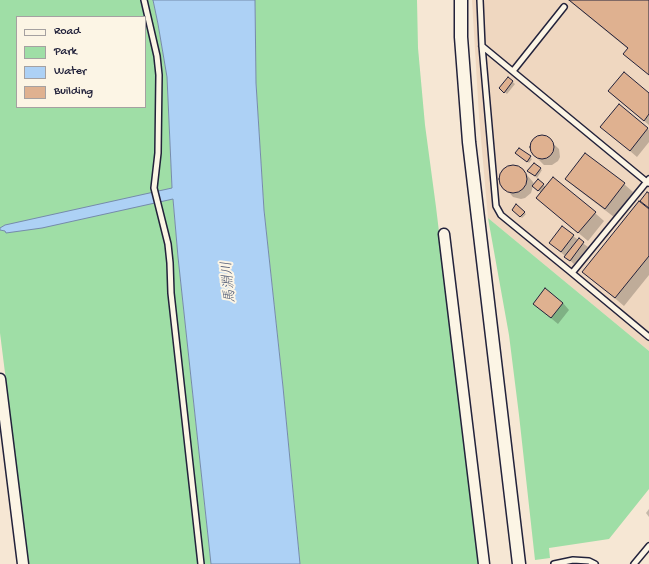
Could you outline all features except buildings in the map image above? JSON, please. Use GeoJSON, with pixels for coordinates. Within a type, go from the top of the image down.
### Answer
{"type":"FeatureCollection","features":[{"type":"Feature","properties":{"kind":"street"},"geometry":{"type":"LineString","coordinates":[[461,0],[461,36],[469,142],[519,564]]}},
{"type":"Feature","properties":{"kind":"street"},"geometry":{"type":"LineString","coordinates":[[444,234],[484,564]]}},
{"type":"Feature","properties":{"kind":"street"},"geometry":{"type":"LineString","coordinates":[[0,379],[23,564]]}},
{"type":"Feature","properties":{"kind":"lane"},"geometry":{"type":"LineString","coordinates":[[144,0],[157,56],[159,75],[158,153],[154,188],[168,244],[171,293],[200,564]]}},
{"type":"Feature","properties":{"kind":"lane"},"geometry":{"type":"LineString","coordinates":[[480,0],[482,46],[496,206],[501,215],[649,337]]}},
{"type":"Feature","properties":{"kind":"lane"},"geometry":{"type":"LineString","coordinates":[[513,71],[564,7]]}},
{"type":"Feature","properties":{"kind":"lane"},"geometry":{"type":"LineString","coordinates":[[482,46],[648,181],[572,273]]}},
{"type":"Feature","properties":{"kind":"lane"},"geometry":{"type":"LineString","coordinates":[[634,564],[649,546]]}},
{"type":"Feature","properties":{"kind":"lane"},"geometry":{"type":"LineString","coordinates":[[554,564],[573,560],[589,561],[595,564]]}},
{"type":"Feature","properties":{"kind":"shaded area"},"geometry":{"type":"Polygon","coordinates":[[[472,0],[649,0],[649,351],[488,218],[479,116],[472,0]]]}},
{"type":"Feature","properties":{"kind":"green space"},"geometry":{"type":"Polygon","coordinates":[[[0,0],[153,0],[167,77],[172,188],[178,257],[211,564],[29,564],[0,333],[0,0]]]}},
{"type":"Feature","properties":{"kind":"green space"},"geometry":{"type":"Polygon","coordinates":[[[255,0],[417,0],[418,48],[425,125],[479,564],[300,564],[264,210],[256,83],[255,0]]]}},
{"type":"Feature","properties":{"kind":"green space"},"geometry":{"type":"Polygon","coordinates":[[[488,218],[649,351],[649,489],[609,539],[549,548],[550,558],[535,560],[509,335],[488,218]]]}},
{"type":"Feature","properties":{"kind":"water","name":"馬淵川"},"geometry":{"type":"Polygon","coordinates":[[[153,0],[255,0],[256,83],[264,210],[300,564],[211,564],[173,199],[42,228],[6,233],[5,231],[0,230],[0,228],[5,225],[172,188],[167,77],[153,0]]]}}]}
